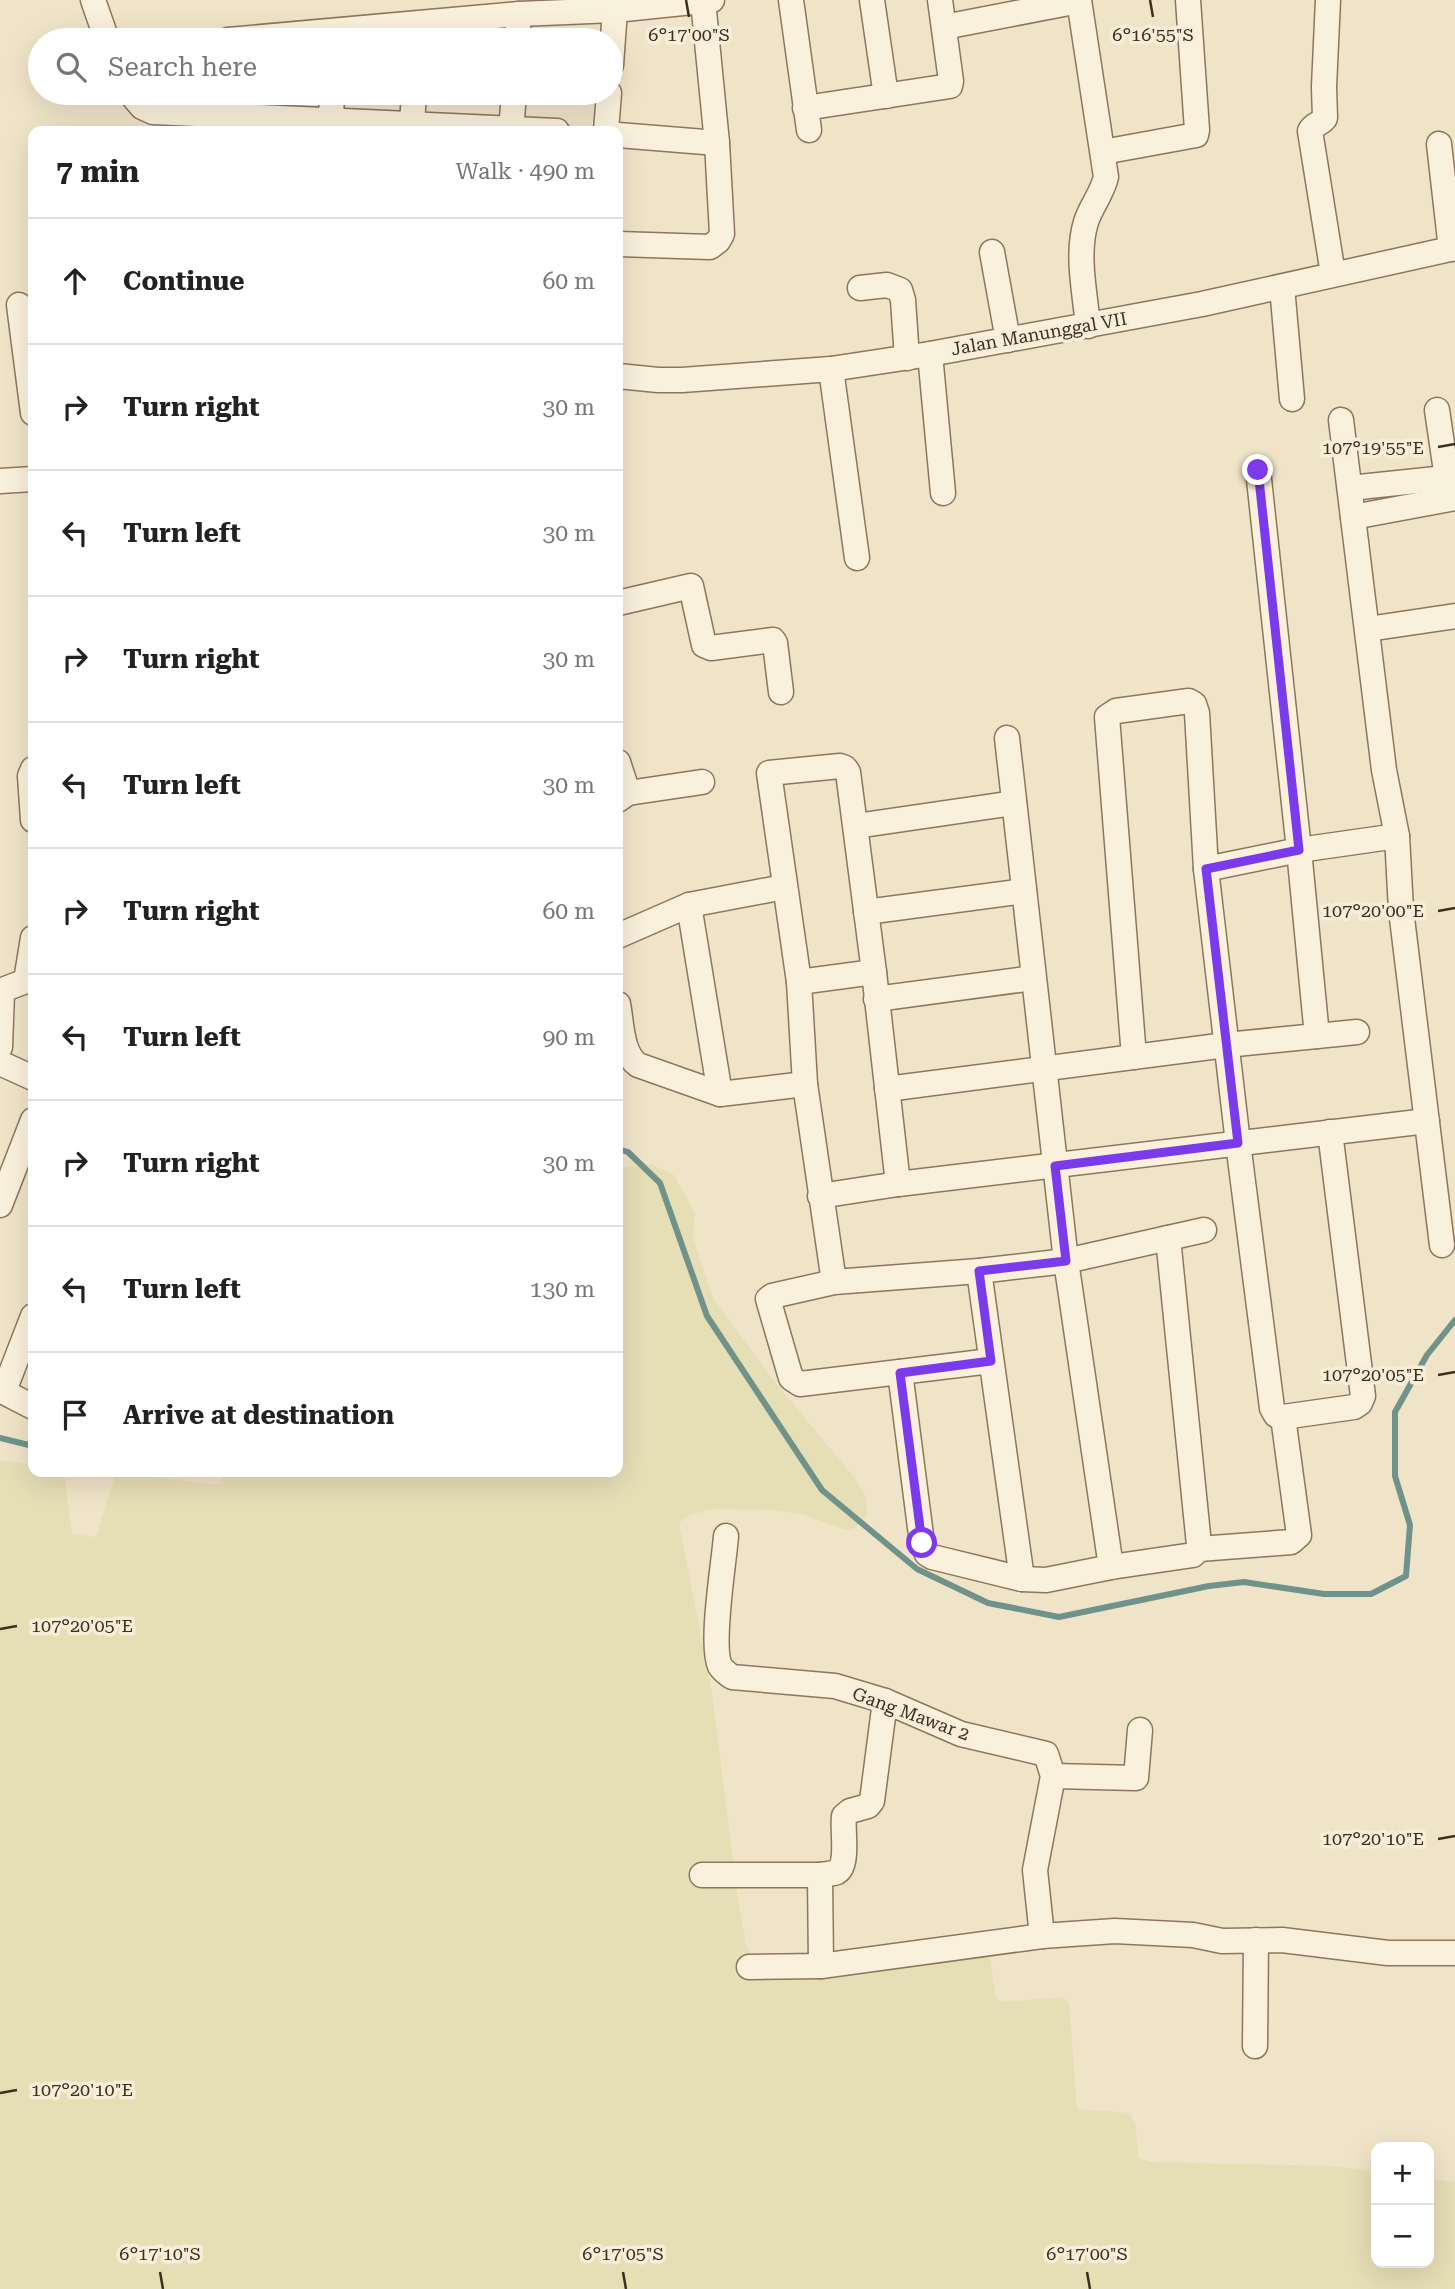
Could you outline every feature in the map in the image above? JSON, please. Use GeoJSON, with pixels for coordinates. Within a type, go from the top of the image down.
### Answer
{"type":"FeatureCollection","features":[{"type":"Feature","properties":{"kind":"street"},"geometry":{"type":"LineString","coordinates":[[93,0],[103,28]]}},
{"type":"Feature","properties":{"kind":"street"},"geometry":{"type":"LineString","coordinates":[[791,0],[807,119],[887,96],[950,86],[940,0]]}},
{"type":"Feature","properties":{"kind":"street"},"geometry":{"type":"LineString","coordinates":[[873,0],[887,96]]}},
{"type":"Feature","properties":{"kind":"street"},"geometry":{"type":"LineString","coordinates":[[1103,152],[1196,135],[1188,0]]}},
{"type":"Feature","properties":{"kind":"street"},"geometry":{"type":"LineString","coordinates":[[1328,0],[1325,118],[1310,131],[1333,274]]}},
{"type":"Feature","properties":{"kind":"street"},"geometry":{"type":"LineString","coordinates":[[441,28],[519,14],[615,10],[708,1],[722,234],[710,247],[623,244]]}},
{"type":"Feature","properties":{"kind":"street"},"geometry":{"type":"LineString","coordinates":[[944,27],[1079,1],[1106,177],[1103,190],[1089,213],[1082,235],[1088,326]]}},
{"type":"Feature","properties":{"kind":"street"},"geometry":{"type":"LineString","coordinates":[[614,28],[615,10]]}},
{"type":"Feature","properties":{"kind":"street"},"geometry":{"type":"LineString","coordinates":[[518,28],[519,14]]}},
{"type":"Feature","properties":{"kind":"street"},"geometry":{"type":"LineString","coordinates":[[140,105],[153,112],[232,105]]}},
{"type":"Feature","properties":{"kind":"street"},"geometry":{"type":"LineString","coordinates":[[248,105],[331,120],[445,126]]}},
{"type":"Feature","properties":{"kind":"street"},"geometry":{"type":"LineString","coordinates":[[331,120],[332,105]]}},
{"type":"Feature","properties":{"kind":"street"},"geometry":{"type":"LineString","coordinates":[[412,124],[414,105]]}},
{"type":"Feature","properties":{"kind":"street"},"geometry":{"type":"LineString","coordinates":[[511,126],[513,105]]}},
{"type":"Feature","properties":{"kind":"street"},"geometry":{"type":"LineString","coordinates":[[606,126],[608,105]]}},
{"type":"Feature","properties":{"kind":"street"},"geometry":{"type":"LineString","coordinates":[[623,135],[717,143]]}},
{"type":"Feature","properties":{"kind":"street"},"geometry":{"type":"LineString","coordinates":[[1439,144],[1453,249]]}},
{"type":"Feature","properties":{"kind":"street","name":"Jalan Manunggal VII"},"geometry":{"type":"LineString","coordinates":[[623,376],[682,380],[831,369],[919,356],[1088,326],[1453,249]]}},
{"type":"Feature","properties":{"kind":"street"},"geometry":{"type":"LineString","coordinates":[[992,252],[1008,340]]}},
{"type":"Feature","properties":{"kind":"street"},"geometry":{"type":"LineString","coordinates":[[860,288],[887,285],[900,290],[919,356],[943,493]]}},
{"type":"Feature","properties":{"kind":"street"},"geometry":{"type":"LineString","coordinates":[[1282,287],[1292,399]]}},
{"type":"Feature","properties":{"kind":"street"},"geometry":{"type":"LineString","coordinates":[[18,305],[28,377]]}},
{"type":"Feature","properties":{"kind":"street"},"geometry":{"type":"LineString","coordinates":[[831,369],[857,558]]}},
{"type":"Feature","properties":{"kind":"street"},"geometry":{"type":"LineString","coordinates":[[1437,410],[1452,484]]}},
{"type":"Feature","properties":{"kind":"street"},"geometry":{"type":"LineString","coordinates":[[1341,420],[1384,770],[1397,836],[1401,910],[1427,1121],[1446,1195],[1442,1245]]}},
{"type":"Feature","properties":{"kind":"street"},"geometry":{"type":"LineString","coordinates":[[1258,470],[1317,1036]]}},
{"type":"Feature","properties":{"kind":"street"},"geometry":{"type":"LineString","coordinates":[[0,481],[28,479]]}},
{"type":"Feature","properties":{"kind":"street"},"geometry":{"type":"LineString","coordinates":[[1349,488],[1452,484]]}},
{"type":"Feature","properties":{"kind":"street"},"geometry":{"type":"LineString","coordinates":[[1353,517],[1452,484]]}},
{"type":"Feature","properties":{"kind":"street"},"geometry":{"type":"LineString","coordinates":[[623,602],[691,586],[704,645],[711,648],[773,640],[781,692]]}},
{"type":"Feature","properties":{"kind":"street"},"geometry":{"type":"LineString","coordinates":[[1368,629],[1455,616]]}},
{"type":"Feature","properties":{"kind":"street"},"geometry":{"type":"LineString","coordinates":[[1134,1057],[1106,722],[1107,717],[1116,711],[1189,701],[1194,704],[1197,713],[1206,869],[1272,1408],[1276,1415],[1283,1417],[1354,1407],[1360,1403],[1363,1396],[1330,1132]]}},
{"type":"Feature","properties":{"kind":"street"},"geometry":{"type":"LineString","coordinates":[[1007,738],[1066,1261],[1111,1567]]}},
{"type":"Feature","properties":{"kind":"street"},"geometry":{"type":"LineString","coordinates":[[834,1282],[805,1084],[799,982],[769,773],[836,766],[845,768],[848,772],[898,1184]]}},
{"type":"Feature","properties":{"kind":"street"},"geometry":{"type":"LineString","coordinates":[[623,797],[702,782],[689,785]]}},
{"type":"Feature","properties":{"kind":"street"},"geometry":{"type":"LineString","coordinates":[[856,826],[1014,803]]}},
{"type":"Feature","properties":{"kind":"street"},"geometry":{"type":"LineString","coordinates":[[1206,869],[1299,850],[1397,836]]}},
{"type":"Feature","properties":{"kind":"street"},"geometry":{"type":"LineString","coordinates":[[623,934],[689,905],[784,887]]}},
{"type":"Feature","properties":{"kind":"street"},"geometry":{"type":"LineString","coordinates":[[866,912],[1024,891]]}},
{"type":"Feature","properties":{"kind":"street"},"geometry":{"type":"LineString","coordinates":[[689,905],[720,1094]]}},
{"type":"Feature","properties":{"kind":"street"},"geometry":{"type":"LineString","coordinates":[[0,1047],[2,993],[5,989],[26,981],[28,969]]}},
{"type":"Feature","properties":{"kind":"street"},"geometry":{"type":"LineString","coordinates":[[799,982],[874,972]]}},
{"type":"Feature","properties":{"kind":"street"},"geometry":{"type":"LineString","coordinates":[[876,999],[1033,978]]}},
{"type":"Feature","properties":{"kind":"street"},"geometry":{"type":"LineString","coordinates":[[887,1089],[1226,1045],[1357,1032]]}},
{"type":"Feature","properties":{"kind":"street"},"geometry":{"type":"LineString","coordinates":[[623,1033],[626,1051],[632,1060],[648,1069],[720,1094],[805,1084]]}},
{"type":"Feature","properties":{"kind":"street"},"geometry":{"type":"LineString","coordinates":[[0,1063],[28,1077]]}},
{"type":"Feature","properties":{"kind":"street"},"geometry":{"type":"LineString","coordinates":[[820,1196],[898,1184],[1427,1121]]}},
{"type":"Feature","properties":{"kind":"street"},"geometry":{"type":"LineString","coordinates":[[0,1205],[28,1133]]}},
{"type":"Feature","properties":{"kind":"street"},"geometry":{"type":"LineString","coordinates":[[991,1361],[804,1385],[793,1381],[768,1299],[834,1282],[979,1271],[1066,1261],[1204,1230]]}},
{"type":"Feature","properties":{"kind":"street"},"geometry":{"type":"LineString","coordinates":[[1168,1238],[1199,1549]]}},
{"type":"Feature","properties":{"kind":"street"},"geometry":{"type":"LineString","coordinates":[[979,1271],[1022,1579]]}},
{"type":"Feature","properties":{"kind":"street"},"geometry":{"type":"LineString","coordinates":[[28,1328],[2,1390],[28,1403]]}},
{"type":"Feature","properties":{"kind":"street"},"geometry":{"type":"LineString","coordinates":[[900,1373],[924,1549],[936,1559],[1022,1579],[1052,1580],[1111,1567],[1189,1556],[1199,1549],[1295,1540],[1299,1535],[1283,1417]]}},
{"type":"Feature","properties":{"kind":"street","name":"Gang Mawar 2"},"geometry":{"type":"LineString","coordinates":[[726,1536],[716,1637],[720,1665],[725,1673],[732,1677],[835,1686],[886,1701],[961,1734],[1046,1754],[1053,1776]]}},
{"type":"Feature","properties":{"kind":"street"},"geometry":{"type":"LineString","coordinates":[[702,1875],[820,1875],[840,1870],[844,1853],[844,1816],[850,1811],[869,1805],[872,1801],[886,1701]]}},
{"type":"Feature","properties":{"kind":"street"},"geometry":{"type":"LineString","coordinates":[[1042,1936],[1035,1870],[1053,1776],[1136,1778],[1140,1730]]}},
{"type":"Feature","properties":{"kind":"street"},"geometry":{"type":"LineString","coordinates":[[820,1875],[821,1966]]}},
{"type":"Feature","properties":{"kind":"street"},"geometry":{"type":"LineString","coordinates":[[749,1967],[821,1966],[1042,1936],[1115,1931],[1194,1935],[1222,1941],[1282,1940],[1388,1954],[1455,1954]]}},
{"type":"Feature","properties":{"kind":"street"},"geometry":{"type":"LineString","coordinates":[[1255,2046],[1256,1940]]}},
{"type":"Feature","properties":{"kind":"shaded area"},"geometry":{"type":"Polygon","coordinates":[[[651,1164],[674,1175],[695,1214],[693,1239],[713,1298],[770,1376],[854,1477],[866,1497],[867,1515],[855,1528],[846,1530],[804,1515],[776,1510],[714,1509],[689,1515],[679,1523],[712,1693],[738,1899],[746,1945],[752,1955],[765,1960],[989,1951],[996,1999],[1005,2002],[1062,1997],[1069,2003],[1077,2109],[1130,2113],[1136,2127],[1138,2157],[1150,2162],[1335,2166],[1371,2171],[1371,2268],[1434,2268],[1434,2180],[1455,2182],[1455,2289],[0,2289],[0,1460],[28,1464],[28,1477],[65,1477],[72,1534],[96,1537],[114,1477],[156,1477],[212,1484],[221,1483],[223,1477],[623,1477],[623,1167],[651,1164]]]}},
{"type":"Feature","properties":{"kind":"waterway"},"geometry":{"type":"LineString","coordinates":[[623,1150],[628,1152],[660,1183],[707,1316],[822,1490],[917,1569],[988,1603],[1059,1617],[1209,1586],[1244,1582],[1324,1594],[1371,1594],[1406,1576],[1410,1525],[1395,1476],[1395,1412],[1427,1355],[1455,1320]]}},
{"type":"Feature","properties":{"kind":"waterway"},"geometry":{"type":"LineString","coordinates":[[0,1438],[28,1445]]}},
{"type":"Feature","properties":{"kind":"route"},"geometry":{"type":"LineString","coordinates":[[922,1543],[900,1373],[991,1361],[979,1271],[1066,1261],[1055,1166],[1238,1143],[1206,869],[1299,850],[1258,470]]}}]}
